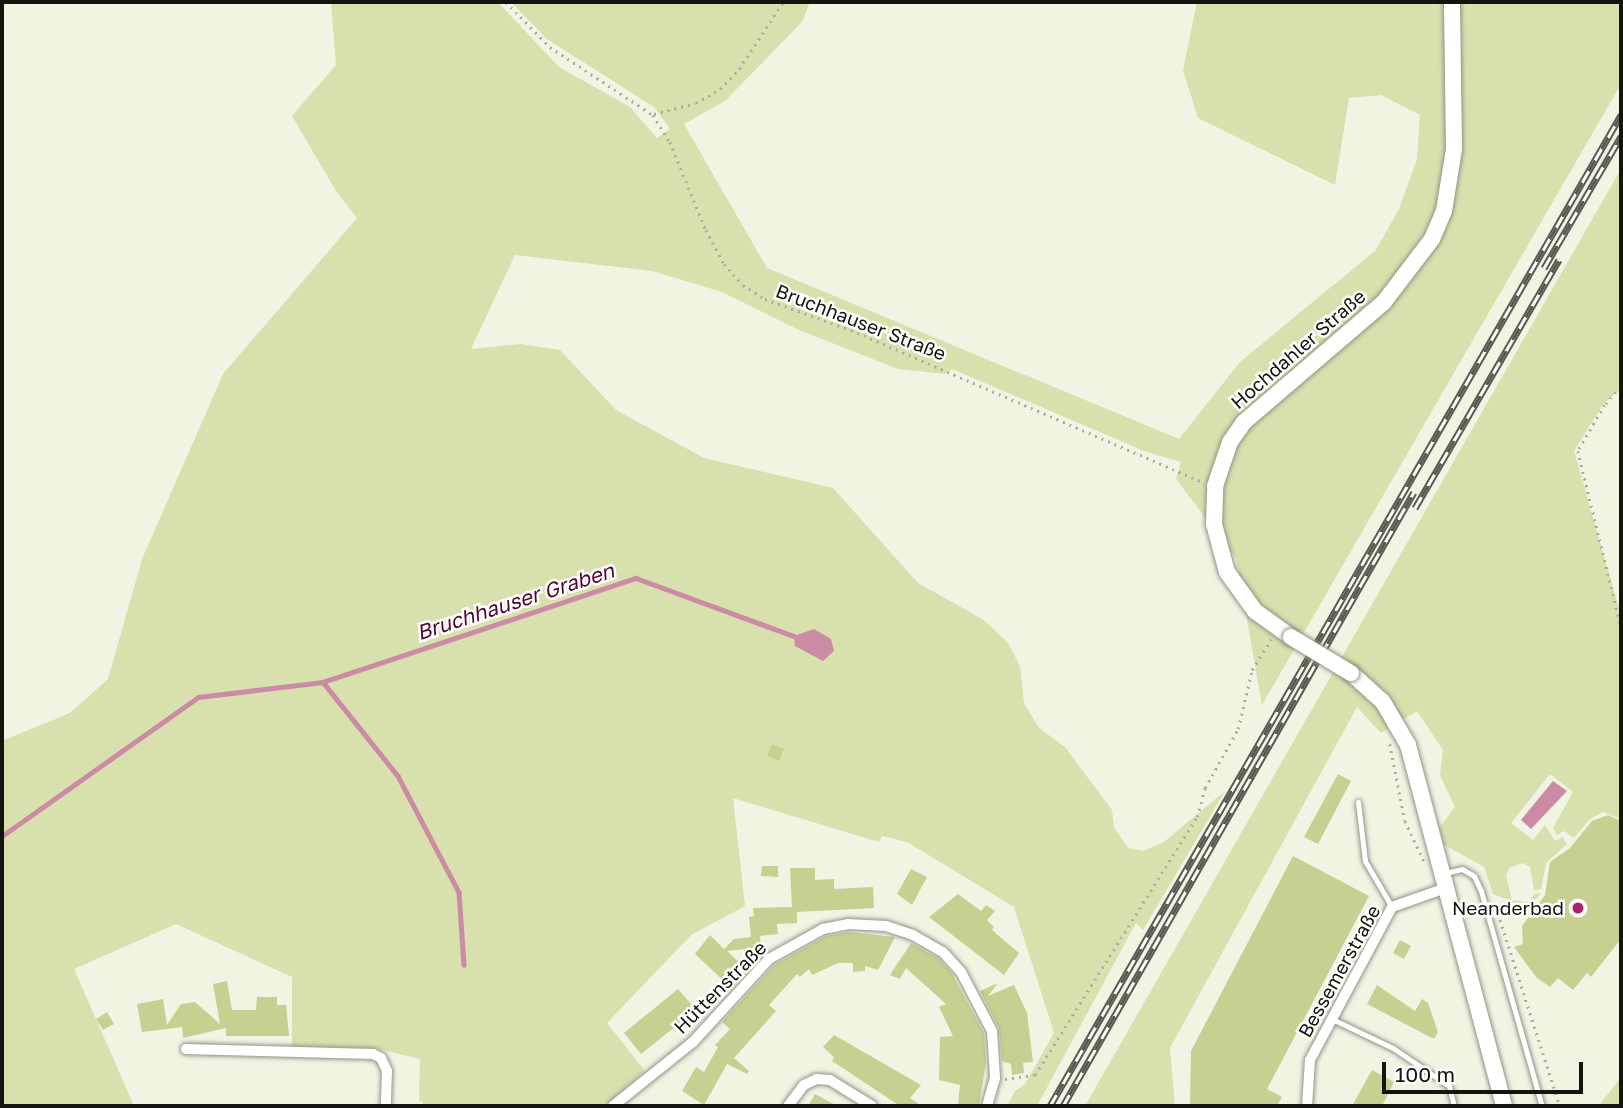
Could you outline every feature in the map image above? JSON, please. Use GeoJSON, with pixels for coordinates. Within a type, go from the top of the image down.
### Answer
{"type":"FeatureCollection","features":[{"type":"Feature","properties":{"kind":"main road","name":"Hochdahler Straße"},"geometry":{"type":"LineString","coordinates":[[1452,2],[1454,149],[1444,211],[1432,239],[1384,302],[1244,422],[1230,442],[1215,486],[1214,524],[1227,572],[1255,611],[1291,638],[1351,673],[1400,725],[1504,1106]]}},
{"type":"Feature","properties":{"kind":"street","name":"Bessemerstraße"},"geometry":{"type":"LineString","coordinates":[[1307,1106],[1310,1060],[1392,907],[1444,880]]}},
{"type":"Feature","properties":{"kind":"street","name":"Hüttenstraße"},"geometry":{"type":"LineString","coordinates":[[613,1106],[693,1042],[769,959],[803,938],[848,924],[887,926],[913,935],[943,952],[961,971],[992,1031],[995,1078],[987,1106]]}},
{"type":"Feature","properties":{"kind":"street"},"geometry":{"type":"LineString","coordinates":[[186,1049],[373,1054],[381,1058],[387,1071],[386,1106]]}},
{"type":"Feature","properties":{"kind":"street"},"geometry":{"type":"LineString","coordinates":[[788,1106],[804,1084],[817,1079],[830,1080],[872,1106]]}},
{"type":"Feature","properties":{"kind":"lane"},"geometry":{"type":"LineString","coordinates":[[1357,802],[1365,861],[1392,907]]}},
{"type":"Feature","properties":{"kind":"lane"},"geometry":{"type":"LineString","coordinates":[[1444,880],[1462,869],[1474,876],[1481,891],[1542,1106]]}},
{"type":"Feature","properties":{"kind":"lane"},"geometry":{"type":"LineString","coordinates":[[1332,1019],[1392,1048],[1449,1086],[1454,1106]]}},
{"type":"Feature","properties":{"kind":"path","name":"Bruchhauser Straße"},"geometry":{"type":"LineString","coordinates":[[506,2],[550,47],[653,115],[670,142],[712,242],[743,285],[765,299],[851,330],[1205,483],[1208,470]]}},
{"type":"Feature","properties":{"kind":"path"},"geometry":{"type":"LineString","coordinates":[[653,115],[696,103],[720,89],[739,69],[783,2]]}},
{"type":"Feature","properties":{"kind":"path"},"geometry":{"type":"LineString","coordinates":[[1621,394],[1616,391],[1605,405],[1578,451],[1621,628]]}},
{"type":"Feature","properties":{"kind":"path"},"geometry":{"type":"LineString","coordinates":[[1001,1079],[1022,1081],[1035,1075],[1190,828],[1203,806],[1205,788],[1238,729],[1252,670],[1272,637]]}},
{"type":"Feature","properties":{"kind":"path"},"geometry":{"type":"LineString","coordinates":[[1481,891],[1500,914],[1560,1106]]}},
{"type":"Feature","properties":{"kind":"green space"},"geometry":{"type":"Polygon","coordinates":[[[331,2],[498,2],[559,67],[630,107],[657,138],[670,129],[654,107],[547,39],[511,2],[810,2],[802,22],[725,101],[684,124],[767,268],[1179,439],[1240,362],[1376,250],[1399,209],[1417,159],[1420,115],[1381,95],[1349,98],[1335,185],[1198,118],[1183,70],[1197,2],[1621,2],[1621,84],[1262,705],[1236,558],[1176,479],[1181,462],[1144,451],[952,369],[946,374],[898,369],[799,330],[722,292],[652,271],[515,255],[471,349],[520,344],[560,350],[616,410],[704,458],[833,488],[918,583],[984,620],[1008,643],[1020,666],[1024,703],[1039,728],[1065,747],[1112,810],[1114,827],[1128,848],[1143,851],[1164,842],[1225,791],[1143,930],[1136,923],[1037,1106],[1007,1106],[1015,1091],[1025,1084],[1054,1033],[1014,907],[907,842],[882,836],[879,842],[733,798],[745,906],[691,935],[607,1023],[645,1071],[605,1106],[426,1106],[419,1100],[420,1059],[374,1048],[292,1048],[292,977],[176,924],[74,969],[134,1106],[2,1106],[2,741],[70,713],[108,679],[142,559],[223,374],[357,218],[336,191],[292,116],[336,65],[331,2]]]}},
{"type":"Feature","properties":{"kind":"green space"},"geometry":{"type":"Polygon","coordinates":[[[1621,169],[1621,389],[1604,403],[1574,451],[1621,615],[1621,819],[1603,812],[1590,819],[1574,838],[1564,831],[1557,835],[1553,828],[1573,792],[1550,774],[1511,823],[1533,840],[1545,825],[1555,841],[1563,837],[1567,844],[1546,863],[1541,889],[1534,890],[1530,867],[1523,863],[1509,868],[1506,876],[1512,900],[1529,902],[1534,894],[1541,893],[1523,917],[1511,915],[1508,900],[1493,894],[1484,867],[1443,844],[1439,828],[1455,807],[1440,775],[1443,750],[1417,711],[1381,733],[1357,707],[1170,1048],[1175,1106],[1085,1106],[1621,169]]]}},
{"type":"Feature","properties":{"kind":"green space"},"geometry":{"type":"Polygon","coordinates":[[[1621,1077],[1621,1106],[1593,1106],[1600,1104],[1621,1077]]]}},
{"type":"Feature","properties":{"kind":"shaded area"},"geometry":{"type":"Polygon","coordinates":[[[814,629],[831,639],[834,651],[823,661],[795,646],[794,636],[814,629]]]}},
{"type":"Feature","properties":{"kind":"shaded area"},"geometry":{"type":"Polygon","coordinates":[[[1553,781],[1567,791],[1531,829],[1521,820],[1553,781]]]}},
{"type":"Feature","properties":{"kind":"building"},"geometry":{"type":"Polygon","coordinates":[[[772,744],[784,749],[779,761],[767,756],[772,744]]]}},
{"type":"Feature","properties":{"kind":"building"},"geometry":{"type":"Polygon","coordinates":[[[1338,774],[1351,781],[1318,844],[1304,837],[1338,774]]]}},
{"type":"Feature","properties":{"kind":"building","name":"Neanderbad"},"geometry":{"type":"Polygon","coordinates":[[[1608,815],[1621,821],[1621,939],[1591,977],[1587,973],[1573,990],[1558,978],[1550,987],[1536,977],[1514,947],[1523,944],[1522,926],[1545,895],[1550,862],[1570,848],[1592,821],[1608,815]]]}},
{"type":"Feature","properties":{"kind":"building"},"geometry":{"type":"Polygon","coordinates":[[[1293,856],[1369,896],[1267,1089],[1282,1097],[1277,1106],[1190,1106],[1191,1051],[1293,856]]]}},
{"type":"Feature","properties":{"kind":"building"},"geometry":{"type":"Polygon","coordinates":[[[762,866],[778,866],[778,877],[761,876],[762,866]]]}},
{"type":"Feature","properties":{"kind":"building"},"geometry":{"type":"Polygon","coordinates":[[[790,868],[815,868],[815,880],[834,879],[834,889],[873,887],[874,908],[797,912],[797,923],[777,924],[778,934],[760,936],[761,947],[727,951],[740,963],[724,981],[695,954],[710,935],[724,949],[734,939],[751,937],[749,917],[754,916],[753,908],[792,907],[790,868]]]}},
{"type":"Feature","properties":{"kind":"building"},"geometry":{"type":"Polygon","coordinates":[[[911,869],[927,877],[912,905],[897,894],[911,869]]]}},
{"type":"Feature","properties":{"kind":"building"},"geometry":{"type":"Polygon","coordinates":[[[958,894],[981,911],[986,905],[995,911],[987,920],[994,927],[992,930],[1019,953],[1004,975],[929,917],[958,894]]]}},
{"type":"Feature","properties":{"kind":"building"},"geometry":{"type":"Polygon","coordinates":[[[849,932],[895,937],[878,970],[865,966],[865,971],[853,972],[853,963],[838,963],[812,975],[809,969],[800,977],[797,974],[769,1005],[776,1011],[734,1058],[749,1071],[747,1074],[727,1064],[704,1105],[682,1091],[696,1067],[704,1072],[718,1047],[715,1045],[730,1029],[722,1022],[774,965],[826,936],[849,932]]]}},
{"type":"Feature","properties":{"kind":"building"},"geometry":{"type":"Polygon","coordinates":[[[1400,940],[1411,946],[1404,959],[1393,953],[1400,940]]]}},
{"type":"Feature","properties":{"kind":"building"},"geometry":{"type":"Polygon","coordinates":[[[911,943],[938,958],[951,972],[984,1033],[986,1062],[979,1106],[962,1106],[958,1103],[960,1085],[939,1080],[940,1037],[953,1036],[939,1007],[946,1004],[906,968],[900,979],[890,975],[911,943]]]}},
{"type":"Feature","properties":{"kind":"building"},"geometry":{"type":"Polygon","coordinates":[[[227,981],[232,1010],[256,1010],[257,997],[277,997],[277,1005],[286,1005],[289,1036],[226,1036],[226,1028],[183,1038],[182,1027],[142,1032],[137,1004],[163,999],[167,1025],[181,1004],[195,1002],[220,1024],[213,984],[227,981]]]}},
{"type":"Feature","properties":{"kind":"building"},"geometry":{"type":"Polygon","coordinates":[[[998,983],[988,996],[1014,985],[1027,1013],[1033,1062],[1023,1063],[1024,1073],[1012,1075],[1011,1064],[1002,1061],[999,1028],[980,991],[998,983]]]}},
{"type":"Feature","properties":{"kind":"building"},"geometry":{"type":"Polygon","coordinates":[[[1377,985],[1415,1011],[1422,999],[1428,1003],[1438,1032],[1434,1039],[1367,1004],[1377,985]]]}},
{"type":"Feature","properties":{"kind":"building"},"geometry":{"type":"Polygon","coordinates":[[[678,989],[696,1010],[641,1054],[624,1033],[678,989]]]}},
{"type":"Feature","properties":{"kind":"building"},"geometry":{"type":"Polygon","coordinates":[[[107,1012],[114,1024],[103,1030],[96,1019],[107,1012]]]}},
{"type":"Feature","properties":{"kind":"building"},"geometry":{"type":"Polygon","coordinates":[[[834,1035],[921,1085],[910,1098],[922,1106],[900,1106],[832,1061],[834,1057],[823,1047],[834,1035]]]}},
{"type":"Feature","properties":{"kind":"building"},"geometry":{"type":"Polygon","coordinates":[[[1372,1070],[1394,1082],[1382,1106],[1352,1106],[1372,1070]]]}},
{"type":"Feature","properties":{"kind":"building"},"geometry":{"type":"Polygon","coordinates":[[[815,1094],[837,1106],[808,1106],[815,1094]]]}},
{"type":"Feature","properties":{"kind":"waterway","name":"Bruchhauser Graben"},"geometry":{"type":"LineString","coordinates":[[2,836],[198,697],[323,682],[636,578],[794,636]]}},
{"type":"Feature","properties":{"kind":"waterway","name":"Bruchhauser Graben"},"geometry":{"type":"LineString","coordinates":[[323,682],[398,776],[459,892],[464,965]]}},
{"type":"Feature","properties":{"kind":"railway"},"geometry":{"type":"LineString","coordinates":[[1050,1106],[1621,115]]}},
{"type":"Feature","properties":{"kind":"railway"},"geometry":{"type":"LineString","coordinates":[[1544,268],[1621,136]]}},
{"type":"Feature","properties":{"kind":"railway"},"geometry":{"type":"LineString","coordinates":[[1415,508],[1559,260]]}},
{"type":"Feature","properties":{"kind":"railway"},"geometry":{"type":"LineString","coordinates":[[1063,1106],[1414,492]]}},
{"type":"Feature","properties":{"kind":"place","name":"Neanderbad"},"geometry":{"type":"Point","coordinates":[1578,908]}}]}
